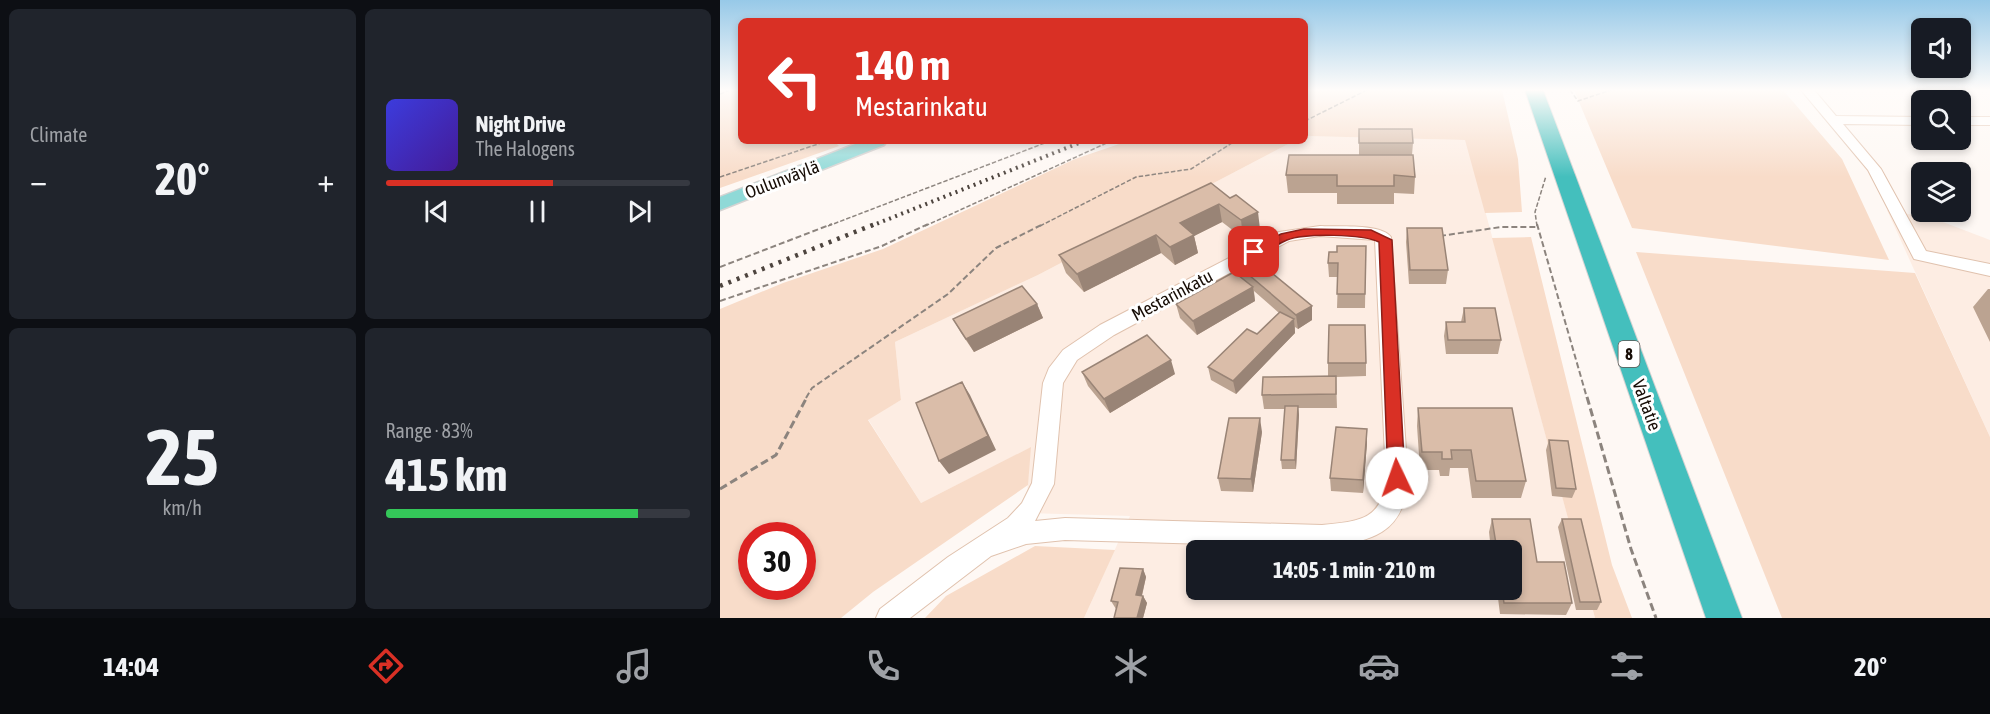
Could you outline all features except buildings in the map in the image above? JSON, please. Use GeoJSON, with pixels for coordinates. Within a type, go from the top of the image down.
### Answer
{"type":"FeatureCollection","features":[{"type":"Feature","properties":{"kind":"highway","name":"Valtatie"},"geometry":{"type":"LineString","coordinates":[[1544,119],[1724,618]]}},
{"type":"Feature","properties":{"kind":"main road","name":"Oulunväylä"},"geometry":{"type":"LineString","coordinates":[[720,204],[870,144]]}},
{"type":"Feature","properties":{"kind":"street"},"geometry":{"type":"LineString","coordinates":[[1834,120],[1911,121]]}},
{"type":"Feature","properties":{"kind":"street"},"geometry":{"type":"LineString","coordinates":[[1834,120],[1874,170],[1920,255],[1990,270]]}},
{"type":"Feature","properties":{"kind":"street"},"geometry":{"type":"LineString","coordinates":[[1971,121],[1990,121]]}},
{"type":"Feature","properties":{"kind":"street","name":"Mestarinkatu"},"geometry":{"type":"LineString","coordinates":[[889,618],[957,565],[1011,536],[1057,529],[1322,537],[1364,530],[1383,519],[1394,505],[1397,478],[1383,237],[1371,233],[1320,231],[1285,236],[1107,330],[1083,345],[1062,364],[1053,382],[1043,484],[1038,496],[1016,526],[991,545]]}},
{"type":"Feature","properties":{"kind":"path"},"geometry":{"type":"LineString","coordinates":[[720,177],[817,144]]}},
{"type":"Feature","properties":{"kind":"path"},"geometry":{"type":"LineString","coordinates":[[720,267],[1042,144]]}},
{"type":"Feature","properties":{"kind":"path"},"geometry":{"type":"LineString","coordinates":[[720,301],[882,246],[1056,164],[1104,144]]}},
{"type":"Feature","properties":{"kind":"path"},"geometry":{"type":"LineString","coordinates":[[720,489],[776,455],[812,388],[948,294],[996,248],[1136,177],[1191,169],[1230,144]]}},
{"type":"Feature","properties":{"kind":"path"},"geometry":{"type":"LineString","coordinates":[[1546,175],[1545,185],[1535,212],[1537,227],[1630,549],[1656,618]]}},
{"type":"Feature","properties":{"kind":"path"},"geometry":{"type":"LineString","coordinates":[[1431,235],[1501,227],[1537,227]]}},
{"type":"Feature","properties":{"kind":"shaded area"},"geometry":{"type":"Polygon","coordinates":[[[720,119],[738,119],[738,144],[837,144],[839,146],[720,188],[720,119]]]}},
{"type":"Feature","properties":{"kind":"shaded area"},"geometry":{"type":"Polygon","coordinates":[[[1308,119],[1509,119],[1518,159],[1522,212],[1485,213],[1465,140],[1308,136],[1308,119]]]}},
{"type":"Feature","properties":{"kind":"shaded area"},"geometry":{"type":"Polygon","coordinates":[[[1586,119],[1808,119],[1842,159],[1889,260],[1632,228],[1586,119]]]}},
{"type":"Feature","properties":{"kind":"shaded area"},"geometry":{"type":"Polygon","coordinates":[[[1308,136],[1466,140],[1595,618],[1084,618],[1130,516],[1026,513],[1030,448],[921,503],[868,419],[901,400],[895,342],[1038,275],[1288,144],[1308,144],[1308,136]]]}},
{"type":"Feature","properties":{"kind":"shaded area"},"geometry":{"type":"Polygon","coordinates":[[[1119,144],[1288,144],[1038,275],[895,342],[901,400],[868,420],[921,503],[1031,447],[1028,485],[873,592],[841,618],[720,618],[720,309],[783,283],[883,249],[1075,159],[1119,144]]]}},
{"type":"Feature","properties":{"kind":"shaded area"},"geometry":{"type":"Polygon","coordinates":[[[1887,210],[1911,214],[1911,222],[1943,222],[1990,240],[1990,437],[1887,210]]]}},
{"type":"Feature","properties":{"kind":"shaded area"},"geometry":{"type":"Polygon","coordinates":[[[1531,237],[1612,565],[1632,618],[1595,618],[1492,238],[1531,237]]]}},
{"type":"Feature","properties":{"kind":"shaded area"},"geometry":{"type":"Polygon","coordinates":[[[1636,252],[1915,273],[1990,437],[1990,618],[1782,618],[1636,252]]]}},
{"type":"Feature","properties":{"kind":"shaded area"},"geometry":{"type":"Polygon","coordinates":[[[1035,546],[1115,550],[1084,618],[925,618],[946,596],[1035,546]]]}},
{"type":"Feature","properties":{"kind":"railway"},"geometry":{"type":"LineString","coordinates":[[871,226],[1076,144]]}},
{"type":"Feature","properties":{"kind":"railway"},"geometry":{"type":"LineString","coordinates":[[720,286],[875,224]]}},
{"type":"Feature","properties":{"kind":"route"},"geometry":{"type":"LineString","coordinates":[[1254,252],[1285,236],[1304,232],[1371,233],[1386,240],[1397,478]]}}]}
